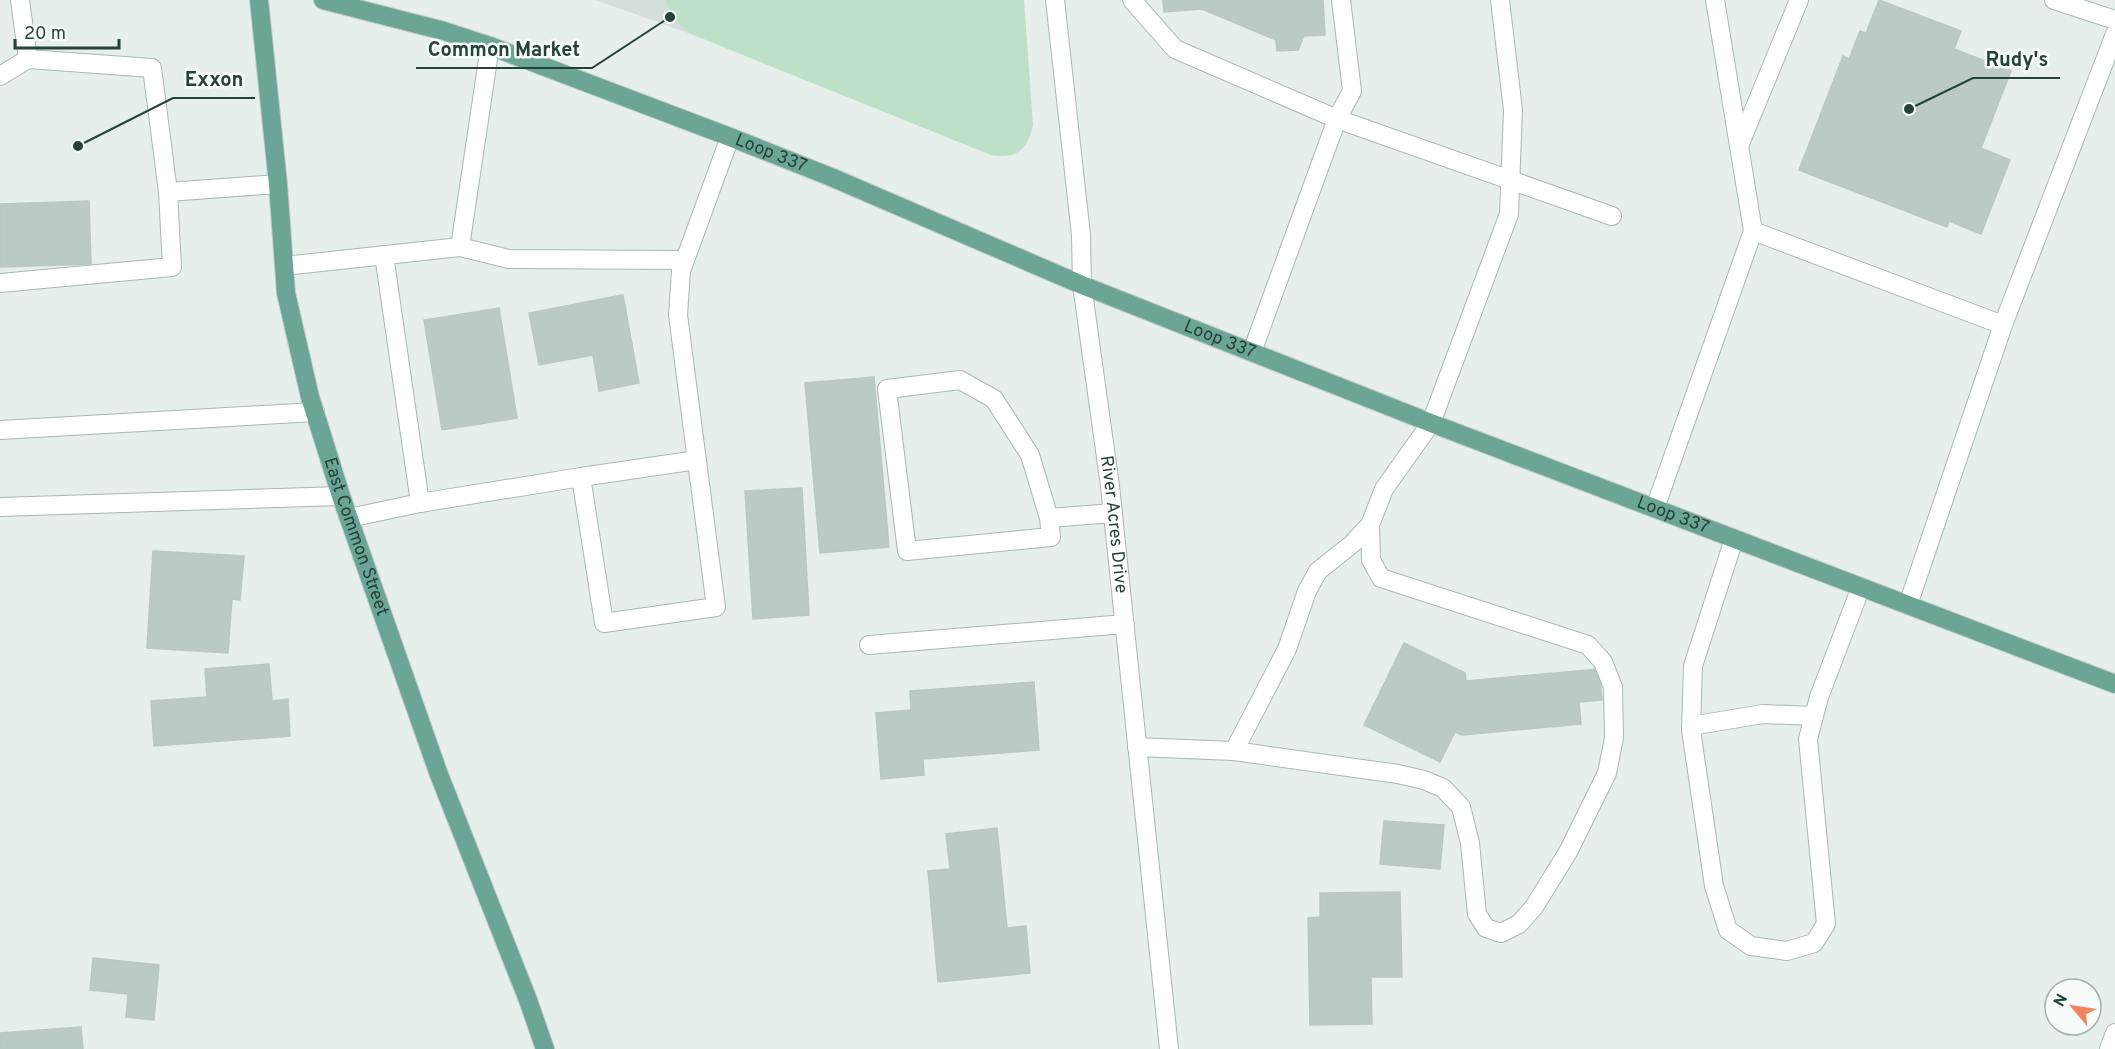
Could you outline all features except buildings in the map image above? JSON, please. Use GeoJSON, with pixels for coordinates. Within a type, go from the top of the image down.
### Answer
{"type":"FeatureCollection","features":[{"type":"Feature","properties":{"kind":"main road","name":"East Common Street"},"geometry":{"type":"LineString","coordinates":[[259,0],[278,184],[286,293],[315,412],[341,496],[438,771],[545,1049]]}},
{"type":"Feature","properties":{"kind":"main road","name":"Loop 337"},"geometry":{"type":"LineString","coordinates":[[323,0],[444,31],[490,46],[729,137],[831,177],[1083,285],[1431,423],[2115,684]]}},
{"type":"Feature","properties":{"kind":"street"},"geometry":{"type":"LineString","coordinates":[[20,0],[28,59]]}},
{"type":"Feature","properties":{"kind":"street","name":"River Acres Drive"},"geometry":{"type":"LineString","coordinates":[[1055,0],[1081,235],[1083,285],[1113,513],[1169,1049]]}},
{"type":"Feature","properties":{"kind":"street"},"geometry":{"type":"LineString","coordinates":[[1132,0],[1175,49],[1337,119],[1612,216]]}},
{"type":"Feature","properties":{"kind":"street"},"geometry":{"type":"LineString","coordinates":[[1252,352],[1337,119],[1352,92],[1341,0]]}},
{"type":"Feature","properties":{"kind":"street"},"geometry":{"type":"LineString","coordinates":[[1233,752],[1287,649],[1307,591],[1318,571],[1352,544],[1370,525],[1384,489],[1431,423],[1509,214],[1513,110],[1500,0]]}},
{"type":"Feature","properties":{"kind":"street"},"geometry":{"type":"LineString","coordinates":[[1655,508],[1753,231],[1715,0]]}},
{"type":"Feature","properties":{"kind":"street"},"geometry":{"type":"LineString","coordinates":[[1739,147],[1799,0]]}},
{"type":"Feature","properties":{"kind":"street"},"geometry":{"type":"LineString","coordinates":[[2054,0],[2115,20]]}},
{"type":"Feature","properties":{"kind":"street"},"geometry":{"type":"LineString","coordinates":[[1908,605],[2003,325],[2115,34]]}},
{"type":"Feature","properties":{"kind":"street"},"geometry":{"type":"LineString","coordinates":[[460,247],[490,46]]}},
{"type":"Feature","properties":{"kind":"street"},"geometry":{"type":"LineString","coordinates":[[0,76],[28,59],[152,68],[168,192],[172,267],[0,283]]}},
{"type":"Feature","properties":{"kind":"street"},"geometry":{"type":"LineString","coordinates":[[581,477],[604,623],[716,607],[678,315],[681,271],[729,137]]}},
{"type":"Feature","properties":{"kind":"street"},"geometry":{"type":"LineString","coordinates":[[168,192],[278,184]]}},
{"type":"Feature","properties":{"kind":"street"},"geometry":{"type":"LineString","coordinates":[[1753,231],[2003,325]]}},
{"type":"Feature","properties":{"kind":"street"},"geometry":{"type":"LineString","coordinates":[[284,266],[460,247],[509,259],[685,260]]}},
{"type":"Feature","properties":{"kind":"street"},"geometry":{"type":"LineString","coordinates":[[384,255],[420,503]]}},
{"type":"Feature","properties":{"kind":"street"},"geometry":{"type":"LineString","coordinates":[[960,380],[994,399],[1030,455],[1049,518],[1051,537],[907,551],[887,389],[960,380]]}},
{"type":"Feature","properties":{"kind":"street"},"geometry":{"type":"LineString","coordinates":[[0,430],[315,412]]}},
{"type":"Feature","properties":{"kind":"street"},"geometry":{"type":"LineString","coordinates":[[349,519],[420,503],[697,460]]}},
{"type":"Feature","properties":{"kind":"street"},"geometry":{"type":"LineString","coordinates":[[0,507],[341,496]]}},
{"type":"Feature","properties":{"kind":"street"},"geometry":{"type":"LineString","coordinates":[[1049,518],[1113,513]]}},
{"type":"Feature","properties":{"kind":"street"},"geometry":{"type":"LineString","coordinates":[[1137,747],[1233,752],[1398,774],[1424,780],[1443,788],[1461,807],[1470,843],[1477,914],[1486,928],[1501,933],[1519,924],[1534,907],[1568,852],[1607,773],[1614,738],[1613,687],[1603,662],[1588,645],[1381,578],[1371,560],[1370,525]]}},
{"type":"Feature","properties":{"kind":"street"},"geometry":{"type":"LineString","coordinates":[[1734,539],[1693,666],[1691,726],[1714,886],[1728,930],[1751,946],[1787,951],[1814,943],[1826,924],[1808,739],[1819,697],[1861,587]]}},
{"type":"Feature","properties":{"kind":"street"},"geometry":{"type":"LineString","coordinates":[[869,645],[1125,624]]}},
{"type":"Feature","properties":{"kind":"street"},"geometry":{"type":"LineString","coordinates":[[1691,726],[1763,714],[1814,716]]}},
{"type":"Feature","properties":{"kind":"street"},"geometry":{"type":"LineString","coordinates":[[2109,1049],[2115,1033]]}},
{"type":"Feature","properties":{"kind":"shaded area"},"geometry":{"type":"Polygon","coordinates":[[[595,0],[703,0],[691,34],[595,0]]]}},
{"type":"Feature","properties":{"kind":"green space"},"geometry":{"type":"Polygon","coordinates":[[[666,0],[1024,0],[1033,125],[1031,134],[1020,151],[1008,156],[991,155],[691,34],[675,20],[666,0]]]}},
{"type":"Feature","properties":{"kind":"place","name":"Common Market"},"geometry":{"type":"Point","coordinates":[670,17]}},
{"type":"Feature","properties":{"kind":"place","name":"Rudy's"},"geometry":{"type":"Point","coordinates":[1909,109]}},
{"type":"Feature","properties":{"kind":"place","name":"Exxon"},"geometry":{"type":"Point","coordinates":[78,146]}}]}
